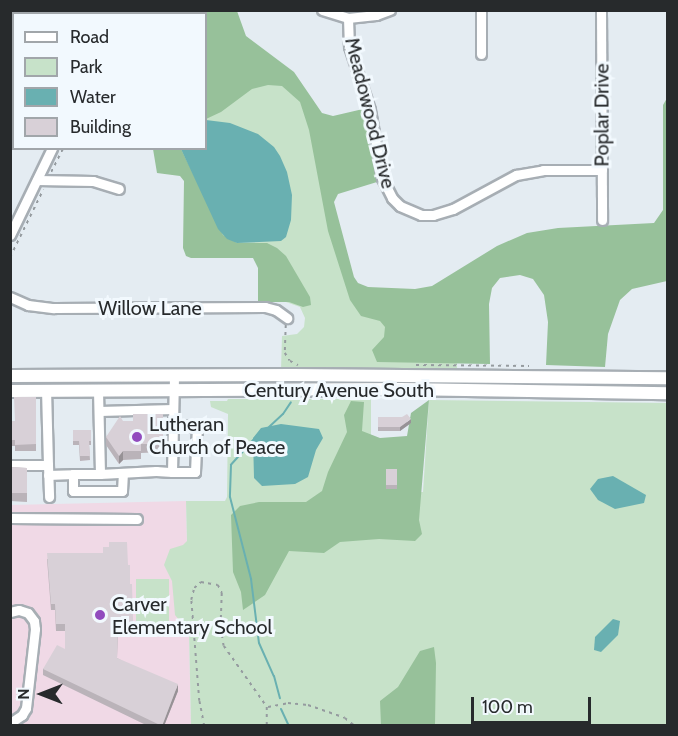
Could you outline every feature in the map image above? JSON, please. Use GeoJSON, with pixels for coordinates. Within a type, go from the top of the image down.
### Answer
{"type":"FeatureCollection","features":[{"type":"Feature","properties":{"kind":"main road","name":"Century Avenue South"},"geometry":{"type":"LineString","coordinates":[[10,376],[668,378]]}},
{"type":"Feature","properties":{"kind":"main road","name":"Century Avenue South"},"geometry":{"type":"LineString","coordinates":[[10,391],[400,389],[668,393]]}},
{"type":"Feature","properties":{"kind":"street"},"geometry":{"type":"LineString","coordinates":[[322,10],[348,18],[370,16],[390,10]]}},
{"type":"Feature","properties":{"kind":"street"},"geometry":{"type":"LineString","coordinates":[[482,10],[482,54]]}},
{"type":"Feature","properties":{"kind":"street","name":"Poplar Drive"},"geometry":{"type":"LineString","coordinates":[[602,10],[602,220]]}},
{"type":"Feature","properties":{"kind":"street","name":"Meadowood Drive"},"geometry":{"type":"LineString","coordinates":[[348,18],[349,46],[370,110],[382,178],[392,198],[400,206],[421,215],[433,215],[453,209],[516,175],[543,170],[602,170]]}},
{"type":"Feature","properties":{"kind":"street"},"geometry":{"type":"LineString","coordinates":[[10,235],[42,181],[51,150]]}},
{"type":"Feature","properties":{"kind":"street"},"geometry":{"type":"LineString","coordinates":[[42,181],[93,181],[119,189]]}},
{"type":"Feature","properties":{"kind":"street","name":"Willow Lane"},"geometry":{"type":"LineString","coordinates":[[10,297],[28,305],[54,308],[264,308],[276,310],[287,318]]}},
{"type":"Feature","properties":{"kind":"street"},"geometry":{"type":"LineString","coordinates":[[172,472],[174,375]]}},
{"type":"Feature","properties":{"kind":"street"},"geometry":{"type":"LineString","coordinates":[[46,391],[49,497]]}},
{"type":"Feature","properties":{"kind":"street"},"geometry":{"type":"LineString","coordinates":[[98,391],[100,474]]}},
{"type":"Feature","properties":{"kind":"street"},"geometry":{"type":"LineString","coordinates":[[99,411],[173,409]]}},
{"type":"Feature","properties":{"kind":"street"},"geometry":{"type":"LineString","coordinates":[[10,465],[73,474],[195,472],[197,427],[173,424]]}},
{"type":"Feature","properties":{"kind":"street"},"geometry":{"type":"LineString","coordinates":[[73,474],[73,491],[120,492],[123,474]]}},
{"type":"Feature","properties":{"kind":"street"},"geometry":{"type":"LineString","coordinates":[[10,518],[138,519]]}},
{"type":"Feature","properties":{"kind":"street"},"geometry":{"type":"LineString","coordinates":[[10,612],[19,610],[27,613],[34,621],[34,629],[28,700],[22,715],[10,723]]}},
{"type":"Feature","properties":{"kind":"path"},"geometry":{"type":"LineString","coordinates":[[10,257],[42,181],[62,150]]}},
{"type":"Feature","properties":{"kind":"path"},"geometry":{"type":"LineString","coordinates":[[287,318],[285,354],[290,361],[301,365]]}},
{"type":"Feature","properties":{"kind":"path"},"geometry":{"type":"LineString","coordinates":[[409,365],[535,366]]}},
{"type":"Feature","properties":{"kind":"path"},"geometry":{"type":"LineString","coordinates":[[204,726],[199,701],[191,600],[194,588],[201,582],[218,585],[222,593],[221,628],[225,646],[267,707],[267,726]]}},
{"type":"Feature","properties":{"kind":"path"},"geometry":{"type":"LineString","coordinates":[[267,707],[288,704],[308,705],[345,718],[355,726]]}},
{"type":"Feature","properties":{"kind":"shaded area","name":"Carver Elementary School"},"geometry":{"type":"Polygon","coordinates":[[[186,501],[191,725],[11,725],[10,505],[186,501]]]}},
{"type":"Feature","properties":{"kind":"green space"},"geometry":{"type":"Polygon","coordinates":[[[155,11],[237,11],[246,36],[294,72],[322,113],[333,116],[363,109],[377,182],[338,194],[334,202],[354,277],[358,283],[368,287],[415,289],[432,286],[497,246],[527,233],[558,228],[654,223],[663,210],[663,105],[667,98],[667,281],[632,289],[620,300],[608,334],[605,367],[546,365],[548,322],[544,295],[533,279],[520,275],[500,278],[492,288],[489,304],[490,364],[377,362],[372,350],[384,337],[385,327],[380,321],[361,316],[350,300],[328,231],[309,130],[300,102],[282,86],[268,85],[252,89],[221,112],[207,119],[207,12],[155,11]]]}},
{"type":"Feature","properties":{"kind":"green space"},"geometry":{"type":"Polygon","coordinates":[[[207,33],[296,78],[320,124],[367,123],[377,181],[330,194],[357,294],[457,295],[457,369],[281,370],[282,336],[297,334],[304,327],[305,318],[300,307],[286,302],[260,253],[188,253],[188,173],[158,150],[207,150],[207,33]]]}},
{"type":"Feature","properties":{"kind":"green space"},"geometry":{"type":"Polygon","coordinates":[[[153,150],[181,150],[223,235],[237,243],[267,243],[277,248],[286,256],[310,297],[311,305],[303,307],[289,302],[258,302],[258,268],[253,258],[191,258],[186,256],[183,248],[184,181],[180,176],[157,173],[153,150]]]}},
{"type":"Feature","properties":{"kind":"green space"},"geometry":{"type":"Polygon","coordinates":[[[228,399],[371,399],[371,492],[423,492],[429,400],[667,403],[667,725],[191,725],[189,632],[175,615],[172,581],[164,565],[170,549],[183,545],[187,541],[186,501],[225,501],[227,497],[228,414],[211,407],[210,401],[227,401],[228,399]]]}},
{"type":"Feature","properties":{"kind":"green space"},"geometry":{"type":"Polygon","coordinates":[[[429,400],[419,520],[422,534],[415,541],[379,539],[340,542],[324,553],[289,551],[265,595],[243,610],[241,592],[233,572],[231,515],[240,506],[259,502],[306,502],[322,491],[328,472],[347,432],[344,415],[351,401],[364,402],[362,431],[380,438],[407,436],[411,413],[429,400]]]}},
{"type":"Feature","properties":{"kind":"green space"},"geometry":{"type":"Polygon","coordinates":[[[136,579],[169,579],[169,633],[136,632],[136,579]]]}},
{"type":"Feature","properties":{"kind":"green space"},"geometry":{"type":"Polygon","coordinates":[[[434,647],[435,725],[381,725],[380,701],[398,687],[420,651],[434,647]]]}},
{"type":"Feature","properties":{"kind":"water"},"geometry":{"type":"Polygon","coordinates":[[[207,120],[230,123],[258,134],[274,147],[287,172],[292,195],[291,220],[286,237],[281,241],[237,243],[227,239],[218,229],[181,150],[207,150],[207,120]]]}},
{"type":"Feature","properties":{"kind":"water"},"geometry":{"type":"Polygon","coordinates":[[[281,424],[319,429],[323,438],[316,450],[308,477],[295,484],[262,486],[254,478],[253,438],[261,428],[281,424]]]}},
{"type":"Feature","properties":{"kind":"water"},"geometry":{"type":"Polygon","coordinates":[[[613,476],[646,495],[644,503],[615,509],[598,500],[590,489],[598,479],[613,476]]]}},
{"type":"Feature","properties":{"kind":"water"},"geometry":{"type":"Polygon","coordinates":[[[613,619],[620,621],[618,635],[601,652],[594,650],[595,637],[613,619]]]}},
{"type":"Feature","properties":{"kind":"building"},"geometry":{"type":"Polygon","coordinates":[[[14,397],[36,397],[36,444],[15,445],[15,440],[10,440],[10,421],[15,421],[14,397]]]}},
{"type":"Feature","properties":{"kind":"building","name":"Lutheran Church of Peace"},"geometry":{"type":"Polygon","coordinates":[[[133,414],[163,414],[163,444],[141,444],[141,451],[123,451],[119,456],[106,437],[120,416],[123,421],[133,421],[133,414]]]}},
{"type":"Feature","properties":{"kind":"building"},"geometry":{"type":"Polygon","coordinates":[[[407,414],[411,419],[400,427],[378,427],[378,417],[402,417],[407,414]]]}},
{"type":"Feature","properties":{"kind":"building"},"geometry":{"type":"Polygon","coordinates":[[[73,430],[91,430],[90,456],[80,456],[79,441],[73,441],[73,430]]]}},
{"type":"Feature","properties":{"kind":"building"},"geometry":{"type":"Polygon","coordinates":[[[10,467],[27,468],[27,493],[10,493],[10,467]]]}},
{"type":"Feature","properties":{"kind":"building"},"geometry":{"type":"Polygon","coordinates":[[[386,469],[397,469],[397,485],[386,485],[386,469]]]}},
{"type":"Feature","properties":{"kind":"building"},"geometry":{"type":"Polygon","coordinates":[[[109,542],[127,542],[130,584],[132,584],[133,621],[118,627],[117,658],[178,684],[162,726],[43,669],[57,645],[65,649],[65,624],[56,624],[55,604],[51,604],[47,553],[103,553],[103,547],[109,547],[109,542]]]}},
{"type":"Feature","properties":{"kind":"waterway"},"geometry":{"type":"LineString","coordinates":[[269,427],[283,414],[291,402]]}},
{"type":"Feature","properties":{"kind":"waterway"},"geometry":{"type":"LineString","coordinates":[[255,438],[231,465],[230,497],[251,579],[259,643],[274,676],[280,698]]}},
{"type":"Feature","properties":{"kind":"waterway"},"geometry":{"type":"LineString","coordinates":[[281,709],[289,726]]}},
{"type":"Feature","properties":{"kind":"place","name":"Lutheran Church of Peace"},"geometry":{"type":"Point","coordinates":[137,437]}},
{"type":"Feature","properties":{"kind":"place","name":"Carver Elementary School"},"geometry":{"type":"Point","coordinates":[100,615]}}]}
